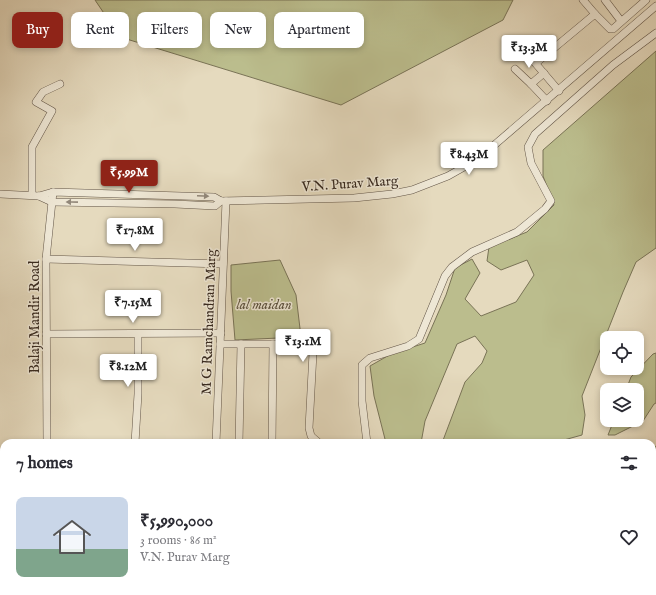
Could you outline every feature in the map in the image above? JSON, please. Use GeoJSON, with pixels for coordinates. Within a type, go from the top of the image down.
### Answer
{"type":"FeatureCollection","features":[{"type":"Feature","properties":{"kind":"street"},"geometry":{"type":"LineString","coordinates":[[583,0],[610,29],[613,29],[646,0]]}},
{"type":"Feature","properties":{"kind":"street"},"geometry":{"type":"LineString","coordinates":[[605,0],[621,21]]}},
{"type":"Feature","properties":{"kind":"street","name":"V.N. Purav Marg"},"geometry":{"type":"LineString","coordinates":[[0,194],[35,195],[53,192],[176,195],[214,197],[224,201],[354,198],[412,190],[448,176],[478,159],[656,6]]}},
{"type":"Feature","properties":{"kind":"street"},"geometry":{"type":"LineString","coordinates":[[536,63],[595,14]]}},
{"type":"Feature","properties":{"kind":"street"},"geometry":{"type":"LineString","coordinates":[[367,439],[362,401],[362,365],[370,358],[408,346],[419,339],[445,276],[452,267],[472,252],[517,232],[545,209],[551,201],[531,163],[528,147],[535,134],[613,65],[656,33]]}},
{"type":"Feature","properties":{"kind":"street"},"geometry":{"type":"LineString","coordinates":[[530,57],[558,91]]}},
{"type":"Feature","properties":{"kind":"street"},"geometry":{"type":"LineString","coordinates":[[515,69],[547,101]]}},
{"type":"Feature","properties":{"kind":"street"},"geometry":{"type":"LineString","coordinates":[[531,84],[544,73]]}},
{"type":"Feature","properties":{"kind":"street"},"geometry":{"type":"LineString","coordinates":[[35,195],[32,147],[52,111],[36,102],[43,92],[60,84]]}},
{"type":"Feature","properties":{"kind":"street","name":"Balaji Mandir Road"},"geometry":{"type":"LineString","coordinates":[[47,439],[46,259],[53,192]]}},
{"type":"Feature","properties":{"kind":"street"},"geometry":{"type":"LineString","coordinates":[[108,194],[108,203]]}},
{"type":"Feature","properties":{"kind":"street","name":"V.N. Purav Marg"},"geometry":{"type":"LineString","coordinates":[[35,195],[52,202],[215,206],[224,201]]}},
{"type":"Feature","properties":{"kind":"street"},"geometry":{"type":"LineString","coordinates":[[175,204],[176,195]]}},
{"type":"Feature","properties":{"kind":"street","name":"M G Ramchandran Marg"},"geometry":{"type":"LineString","coordinates":[[216,439],[221,332],[224,201]]}},
{"type":"Feature","properties":{"kind":"street"},"geometry":{"type":"LineString","coordinates":[[46,259],[223,264]]}},
{"type":"Feature","properties":{"kind":"street"},"geometry":{"type":"LineString","coordinates":[[46,334],[221,332]]}},
{"type":"Feature","properties":{"kind":"street"},"geometry":{"type":"LineString","coordinates":[[135,439],[138,394],[138,334]]}},
{"type":"Feature","properties":{"kind":"street"},"geometry":{"type":"LineString","coordinates":[[220,344],[306,344],[312,347],[313,353],[309,428],[312,439]]}},
{"type":"Feature","properties":{"kind":"street"},"geometry":{"type":"LineString","coordinates":[[239,439],[241,344]]}},
{"type":"Feature","properties":{"kind":"street"},"geometry":{"type":"LineString","coordinates":[[272,439],[274,344]]}},
{"type":"Feature","properties":{"kind":"green space"},"geometry":{"type":"Polygon","coordinates":[[[95,0],[513,0],[503,20],[341,105],[156,48],[202,48],[202,12],[137,12],[137,42],[129,40],[129,12],[103,12],[95,0]]]}},
{"type":"Feature","properties":{"kind":"green space"},"geometry":{"type":"Polygon","coordinates":[[[656,51],[656,248],[636,262],[608,331],[600,331],[600,350],[582,396],[585,415],[582,435],[568,439],[444,439],[465,382],[482,363],[487,351],[475,336],[457,344],[425,421],[422,439],[385,439],[374,396],[370,366],[391,354],[425,343],[446,295],[455,268],[472,259],[480,273],[465,299],[481,316],[516,302],[534,275],[527,260],[501,270],[487,261],[489,247],[527,232],[554,205],[543,176],[543,150],[656,51]]]}},
{"type":"Feature","properties":{"kind":"green space","name":"lal maidan"},"geometry":{"type":"Polygon","coordinates":[[[280,260],[296,295],[301,337],[235,340],[231,291],[231,265],[280,260]]]}},
{"type":"Feature","properties":{"kind":"green space"},"geometry":{"type":"Polygon","coordinates":[[[656,353],[656,403],[644,419],[644,383],[629,383],[633,375],[644,375],[644,363],[653,354],[656,353]]]}},
{"type":"Feature","properties":{"kind":"green space"},"geometry":{"type":"Polygon","coordinates":[[[611,427],[631,427],[615,435],[608,435],[611,427]]]}}]}
